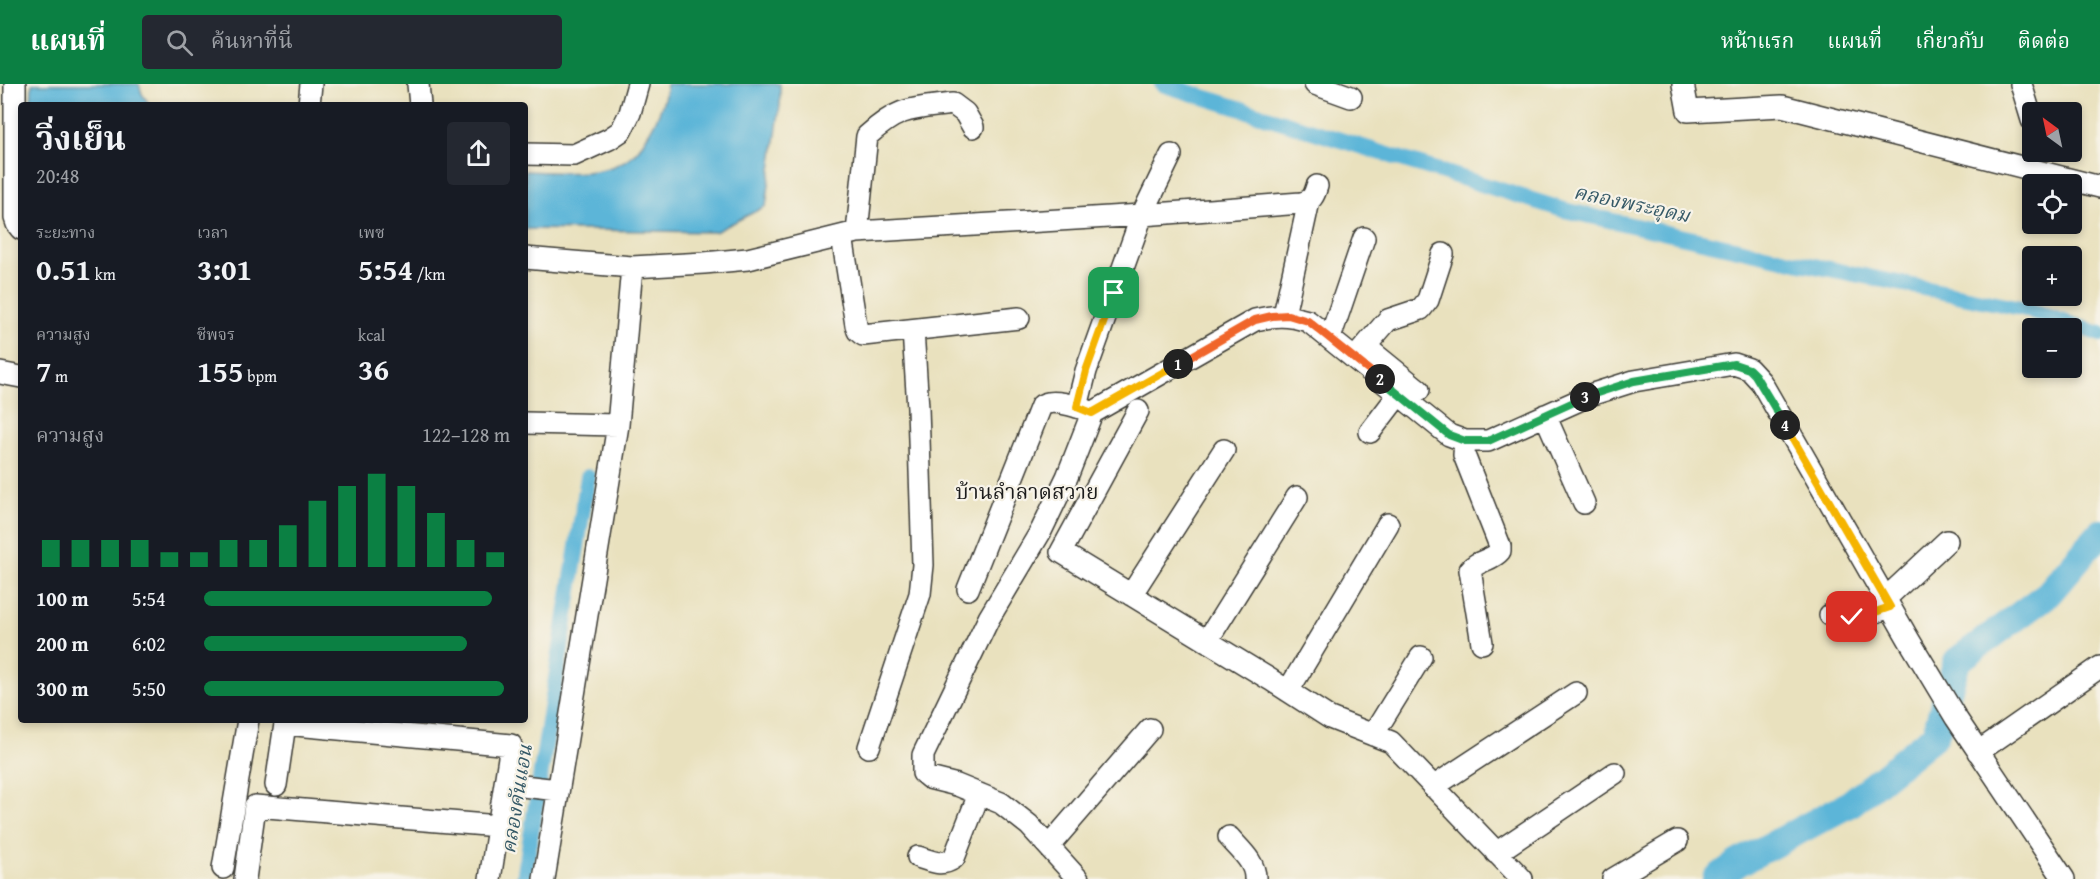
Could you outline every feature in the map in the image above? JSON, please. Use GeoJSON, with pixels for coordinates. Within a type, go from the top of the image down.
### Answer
{"type":"FeatureCollection","features":[{"type":"Feature","properties":{"kind":"street"},"geometry":{"type":"LineString","coordinates":[[15,84],[15,218],[18,225]]}},
{"type":"Feature","properties":{"kind":"street"},"geometry":{"type":"LineString","coordinates":[[309,102],[310,84]]}},
{"type":"Feature","properties":{"kind":"street"},"geometry":{"type":"LineString","coordinates":[[418,84],[420,102]]}},
{"type":"Feature","properties":{"kind":"street"},"geometry":{"type":"LineString","coordinates":[[528,154],[574,155],[609,140],[621,131],[630,113],[638,84]]}},
{"type":"Feature","properties":{"kind":"street"},"geometry":{"type":"LineString","coordinates":[[1315,84],[1352,94]]}},
{"type":"Feature","properties":{"kind":"street"},"geometry":{"type":"LineString","coordinates":[[1683,84],[1688,111],[1782,106],[2050,174]]}},
{"type":"Feature","properties":{"kind":"street"},"geometry":{"type":"LineString","coordinates":[[2021,84],[2026,102]]}},
{"type":"Feature","properties":{"kind":"street"},"geometry":{"type":"LineString","coordinates":[[973,128],[965,113],[953,104],[903,110],[884,121],[867,136],[849,234],[858,331],[863,335],[1019,318]]}},
{"type":"Feature","properties":{"kind":"street"},"geometry":{"type":"LineString","coordinates":[[1078,879],[1029,825],[1001,803],[957,785],[929,778],[923,772],[923,755],[988,618],[1041,531],[1067,477],[1085,410],[1086,371],[1142,214],[1171,155]]}},
{"type":"Feature","properties":{"kind":"street"},"geometry":{"type":"LineString","coordinates":[[2046,162],[2050,174]]}},
{"type":"Feature","properties":{"kind":"street"},"geometry":{"type":"LineString","coordinates":[[2082,182],[2100,186]]}},
{"type":"Feature","properties":{"kind":"street"},"geometry":{"type":"LineString","coordinates":[[528,258],[632,267],[748,259],[849,234],[1142,214],[1313,194],[1284,315]]}},
{"type":"Feature","properties":{"kind":"street"},"geometry":{"type":"LineString","coordinates":[[1330,338],[1364,238]]}},
{"type":"Feature","properties":{"kind":"street"},"geometry":{"type":"LineString","coordinates":[[1360,353],[1388,320],[1421,309],[1428,300],[1443,254]]}},
{"type":"Feature","properties":{"kind":"street"},"geometry":{"type":"LineString","coordinates":[[544,879],[618,425],[632,267]]}},
{"type":"Feature","properties":{"kind":"street"},"geometry":{"type":"LineString","coordinates":[[968,589],[1041,406],[1048,402],[1085,410],[1255,320],[1284,315],[1308,321],[1330,338],[1360,353],[1409,392],[1449,435],[1465,441],[1488,441],[1593,394],[1634,381],[1734,364],[1749,369],[1761,382],[1887,603],[1956,718],[2064,879]]}},
{"type":"Feature","properties":{"kind":"street"},"geometry":{"type":"LineString","coordinates":[[869,747],[920,594],[923,565],[913,330]]}},
{"type":"Feature","properties":{"kind":"street"},"geometry":{"type":"LineString","coordinates":[[0,374],[18,377]]}},
{"type":"Feature","properties":{"kind":"street"},"geometry":{"type":"LineString","coordinates":[[1370,432],[1409,392]]}},
{"type":"Feature","properties":{"kind":"street"},"geometry":{"type":"LineString","coordinates":[[1138,411],[1060,552],[1330,718],[1391,742],[1522,879]]}},
{"type":"Feature","properties":{"kind":"street"},"geometry":{"type":"LineString","coordinates":[[1545,415],[1584,503]]}},
{"type":"Feature","properties":{"kind":"street"},"geometry":{"type":"LineString","coordinates":[[528,423],[618,425]]}},
{"type":"Feature","properties":{"kind":"street"},"geometry":{"type":"LineString","coordinates":[[1465,441],[1464,455],[1500,546],[1500,551],[1496,556],[1473,565],[1470,570],[1482,644]]}},
{"type":"Feature","properties":{"kind":"street"},"geometry":{"type":"LineString","coordinates":[[1131,595],[1224,450]]}},
{"type":"Feature","properties":{"kind":"street"},"geometry":{"type":"LineString","coordinates":[[1207,641],[1297,497]]}},
{"type":"Feature","properties":{"kind":"street"},"geometry":{"type":"LineString","coordinates":[[1288,692],[1388,524]]}},
{"type":"Feature","properties":{"kind":"street"},"geometry":{"type":"LineString","coordinates":[[1830,615],[1864,616],[1887,603],[1947,541]]}},
{"type":"Feature","properties":{"kind":"street"},"geometry":{"type":"LineString","coordinates":[[1373,735],[1421,657]]}},
{"type":"Feature","properties":{"kind":"street"},"geometry":{"type":"LineString","coordinates":[[1978,752],[2100,667]]}},
{"type":"Feature","properties":{"kind":"street"},"geometry":{"type":"LineString","coordinates":[[1433,787],[1576,693]]}},
{"type":"Feature","properties":{"kind":"street"},"geometry":{"type":"LineString","coordinates":[[223,868],[247,723]]}},
{"type":"Feature","properties":{"kind":"street"},"geometry":{"type":"LineString","coordinates":[[276,785],[285,724],[511,745],[490,879]]}},
{"type":"Feature","properties":{"kind":"street"},"geometry":{"type":"LineString","coordinates":[[1049,846],[1150,729]]}},
{"type":"Feature","properties":{"kind":"street"},"geometry":{"type":"LineString","coordinates":[[1496,853],[1615,773]]}},
{"type":"Feature","properties":{"kind":"street"},"geometry":{"type":"LineString","coordinates":[[506,784],[557,790]]}},
{"type":"Feature","properties":{"kind":"street"},"geometry":{"type":"LineString","coordinates":[[918,857],[938,864],[954,858],[979,794]]}},
{"type":"Feature","properties":{"kind":"street"},"geometry":{"type":"LineString","coordinates":[[245,879],[255,806],[498,826]]}},
{"type":"Feature","properties":{"kind":"street"},"geometry":{"type":"LineString","coordinates":[[1228,837],[1250,861],[1256,871],[1255,879]]}},
{"type":"Feature","properties":{"kind":"street"},"geometry":{"type":"LineString","coordinates":[[1613,879],[1677,841]]}},
{"type":"Feature","properties":{"kind":"water"},"geometry":{"type":"Polygon","coordinates":[[[32,84],[139,84],[148,102],[31,102],[32,84]]]}},
{"type":"Feature","properties":{"kind":"water"},"geometry":{"type":"Polygon","coordinates":[[[667,84],[780,84],[780,105],[766,206],[715,232],[528,229],[528,171],[584,172],[613,166],[626,160],[638,149],[654,124],[667,84]]]}},
{"type":"Feature","properties":{"kind":"waterway","name":"คลองพระอุดม"},"geometry":{"type":"LineString","coordinates":[[1162,84],[1564,210],[1805,264],[2026,309],[2100,334]]}},
{"type":"Feature","properties":{"kind":"waterway","name":"คลองคันแอน"},"geometry":{"type":"LineString","coordinates":[[524,879],[588,477]]}},
{"type":"Feature","properties":{"kind":"waterway"},"geometry":{"type":"LineString","coordinates":[[1716,879],[1738,863],[1851,803],[1935,735],[1957,661],[2048,594],[2100,533]]}},
{"type":"Feature","properties":{"kind":"district","name":"บ้านลำลาดสวาย"},"geometry":{"type":"Point","coordinates":[1027,491]}},
{"type":"Feature","properties":{"kind":"route"},"geometry":{"type":"LineString","coordinates":[[1114,293],[1086,371],[1077,407],[1092,413],[1255,320],[1272,316],[1288,315],[1308,321],[1449,435],[1465,441],[1488,441],[1593,394],[1634,381],[1734,364],[1749,369],[1761,382],[1890,607],[1864,616],[1852,617]]}}]}
